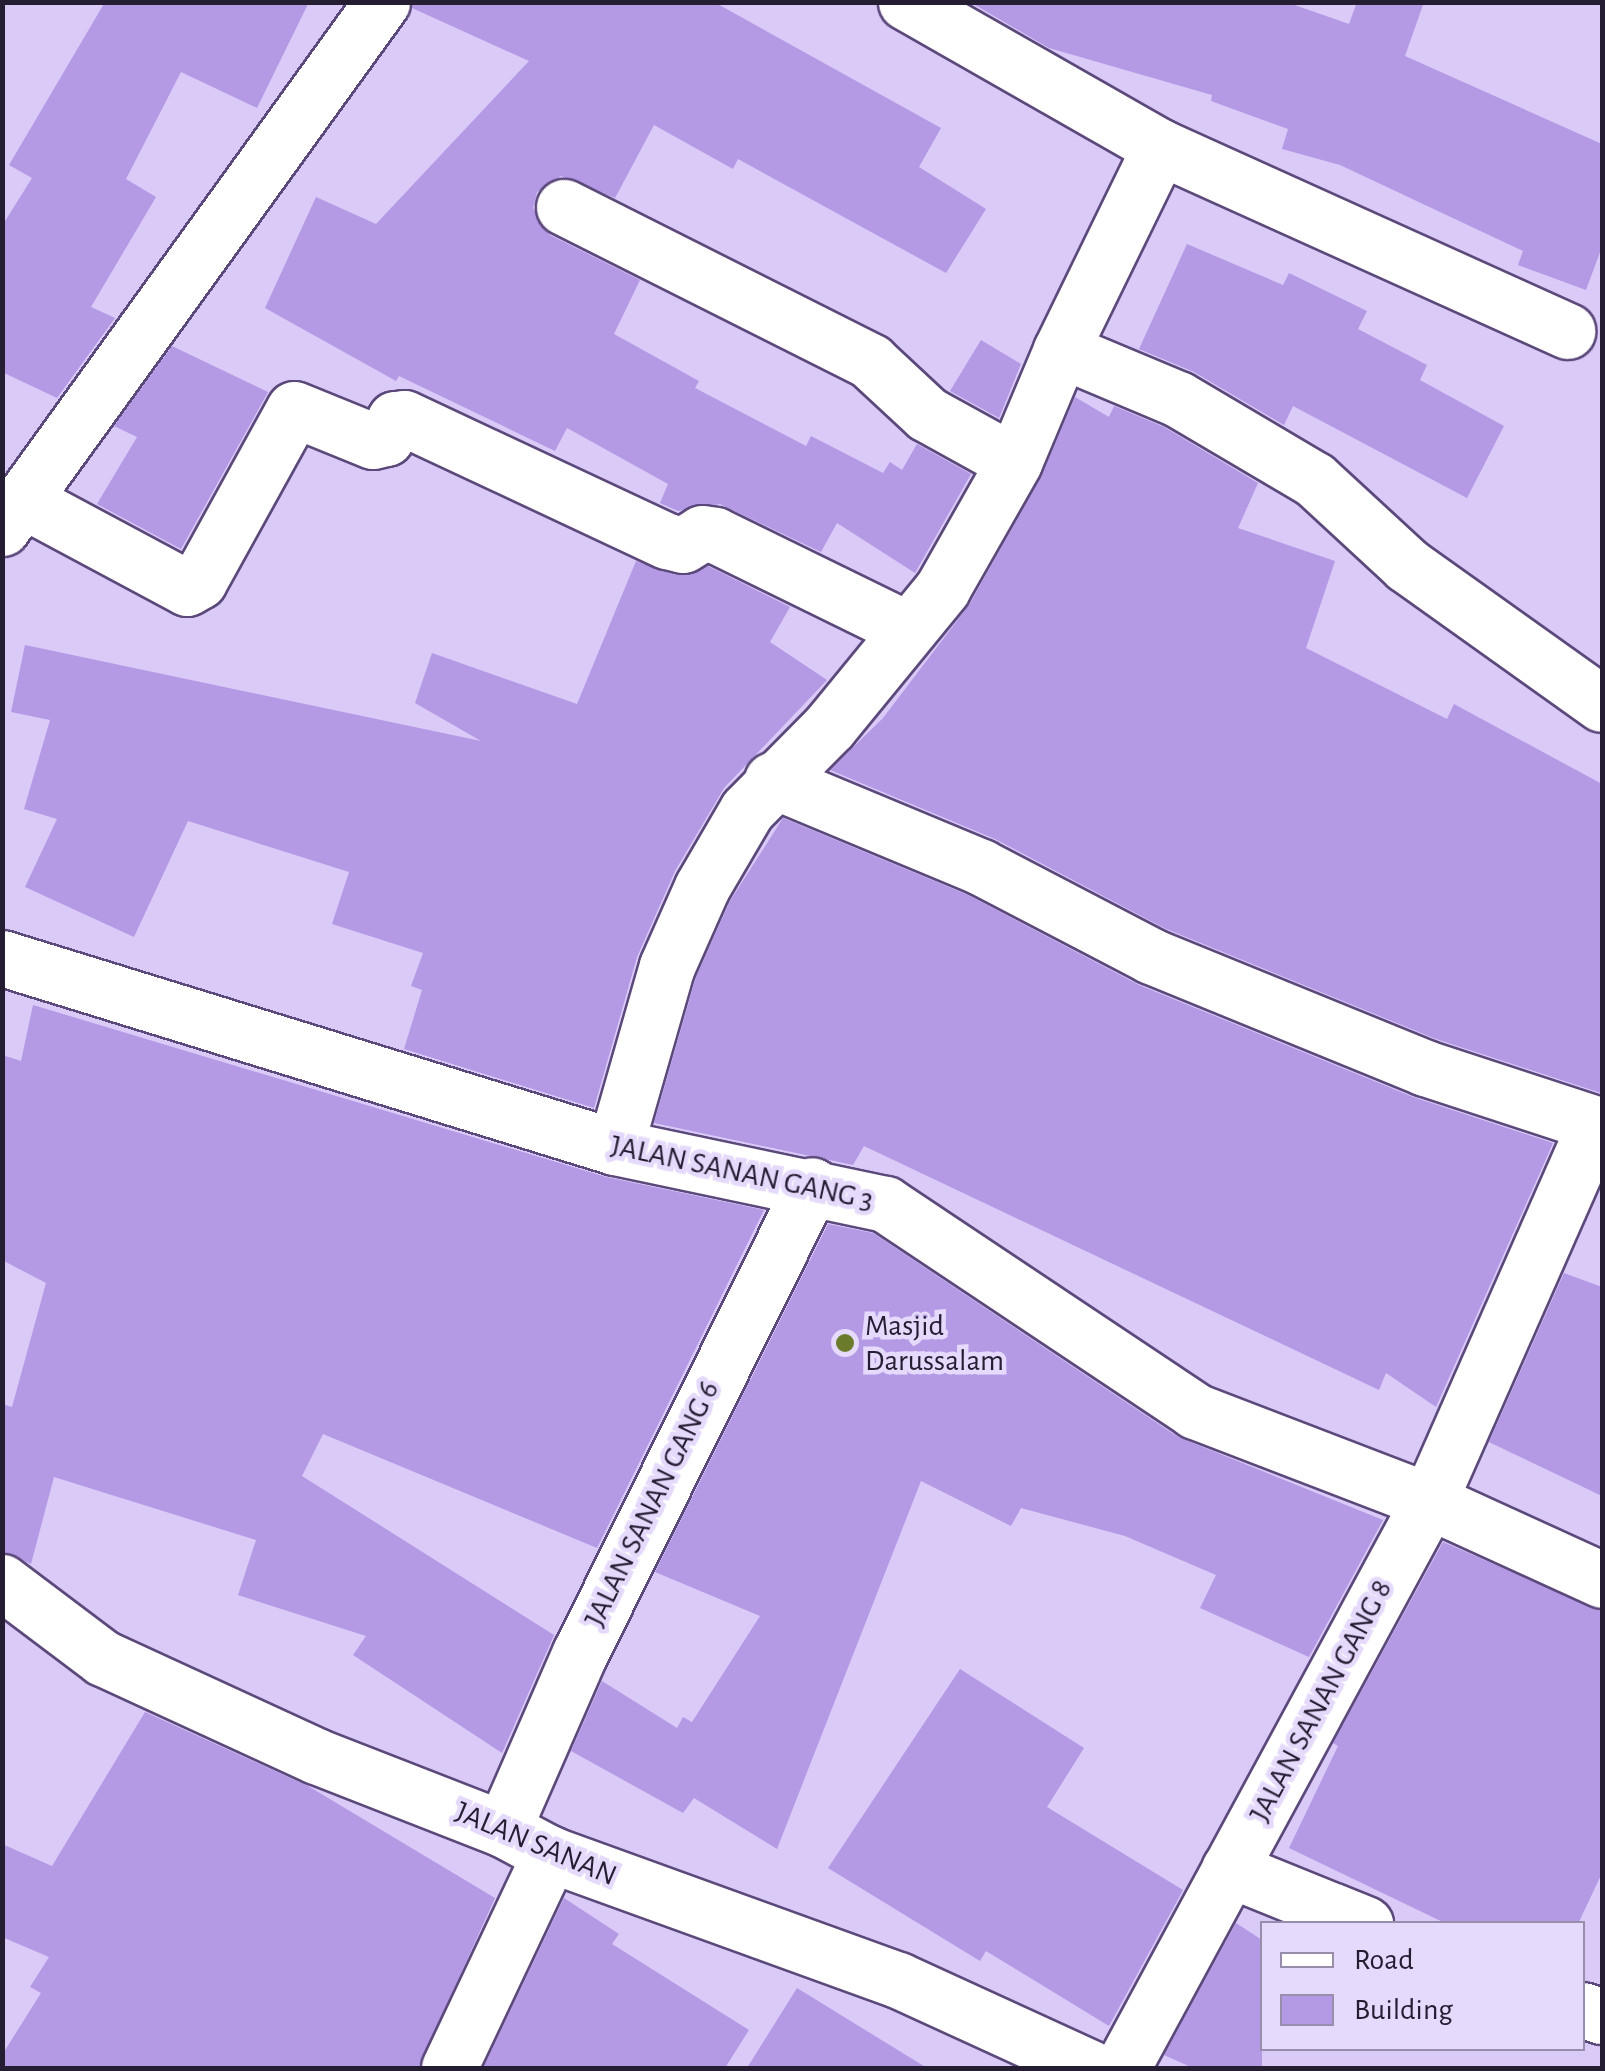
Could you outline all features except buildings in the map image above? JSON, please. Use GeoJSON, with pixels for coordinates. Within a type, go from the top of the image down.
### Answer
{"type":"FeatureCollection","features":[{"type":"Feature","properties":{"kind":"street"},"geometry":{"type":"LineString","coordinates":[[382,2],[12,514],[186,588],[199,581],[294,409],[373,441],[386,438],[395,420],[404,418],[667,541],[684,544],[702,533],[715,534],[907,629]]}},
{"type":"Feature","properties":{"kind":"street"},"geometry":{"type":"LineString","coordinates":[[906,2],[1160,148],[1568,331]]}},
{"type":"Feature","properties":{"kind":"street"},"geometry":{"type":"LineString","coordinates":[[615,1147],[667,966],[702,888],[772,780],[830,726],[942,589],[1014,462],[1060,350],[1160,148]]}},
{"type":"Feature","properties":{"kind":"street"},"geometry":{"type":"LineString","coordinates":[[564,207],[870,361],[927,414],[1014,462]]}},
{"type":"Feature","properties":{"kind":"street"},"geometry":{"type":"LineString","coordinates":[[1060,350],[1178,399],[1315,480],[1407,565],[1602,704]]}},
{"type":"Feature","properties":{"kind":"street"},"geometry":{"type":"LineString","coordinates":[[772,780],[981,867],[1151,956],[1425,1068],[1599,1125]]}},
{"type":"Feature","properties":{"kind":"street","name":"JALAN SANAN GANG 3"},"geometry":{"type":"LineString","coordinates":[[2,958],[366,1064],[615,1147],[812,1185],[885,1204],[1196,1411],[1429,1501]]}},
{"type":"Feature","properties":{"kind":"street","name":"JALAN SANAN GANG 8"},"geometry":{"type":"LineString","coordinates":[[1122,2068],[1429,1501],[1599,1125]]}},
{"type":"Feature","properties":{"kind":"street","name":"JALAN SANAN GANG 6"},"geometry":{"type":"LineString","coordinates":[[448,2068],[526,1841],[580,1653],[812,1185]]}},
{"type":"Feature","properties":{"kind":"street"},"geometry":{"type":"LineString","coordinates":[[1429,1501],[1602,1580]]}},
{"type":"Feature","properties":{"kind":"street","name":"JALAN SANAN"},"geometry":{"type":"LineString","coordinates":[[2,1582],[118,1665],[316,1756],[526,1841],[898,1980],[1090,2068]]}},
{"type":"Feature","properties":{"kind":"street"},"geometry":{"type":"LineString","coordinates":[[1230,1869],[1358,1921]]}},
{"type":"Feature","properties":{"kind":"place","name":"Masjid Darussalam"},"geometry":{"type":"Point","coordinates":[845,1343]}}]}
